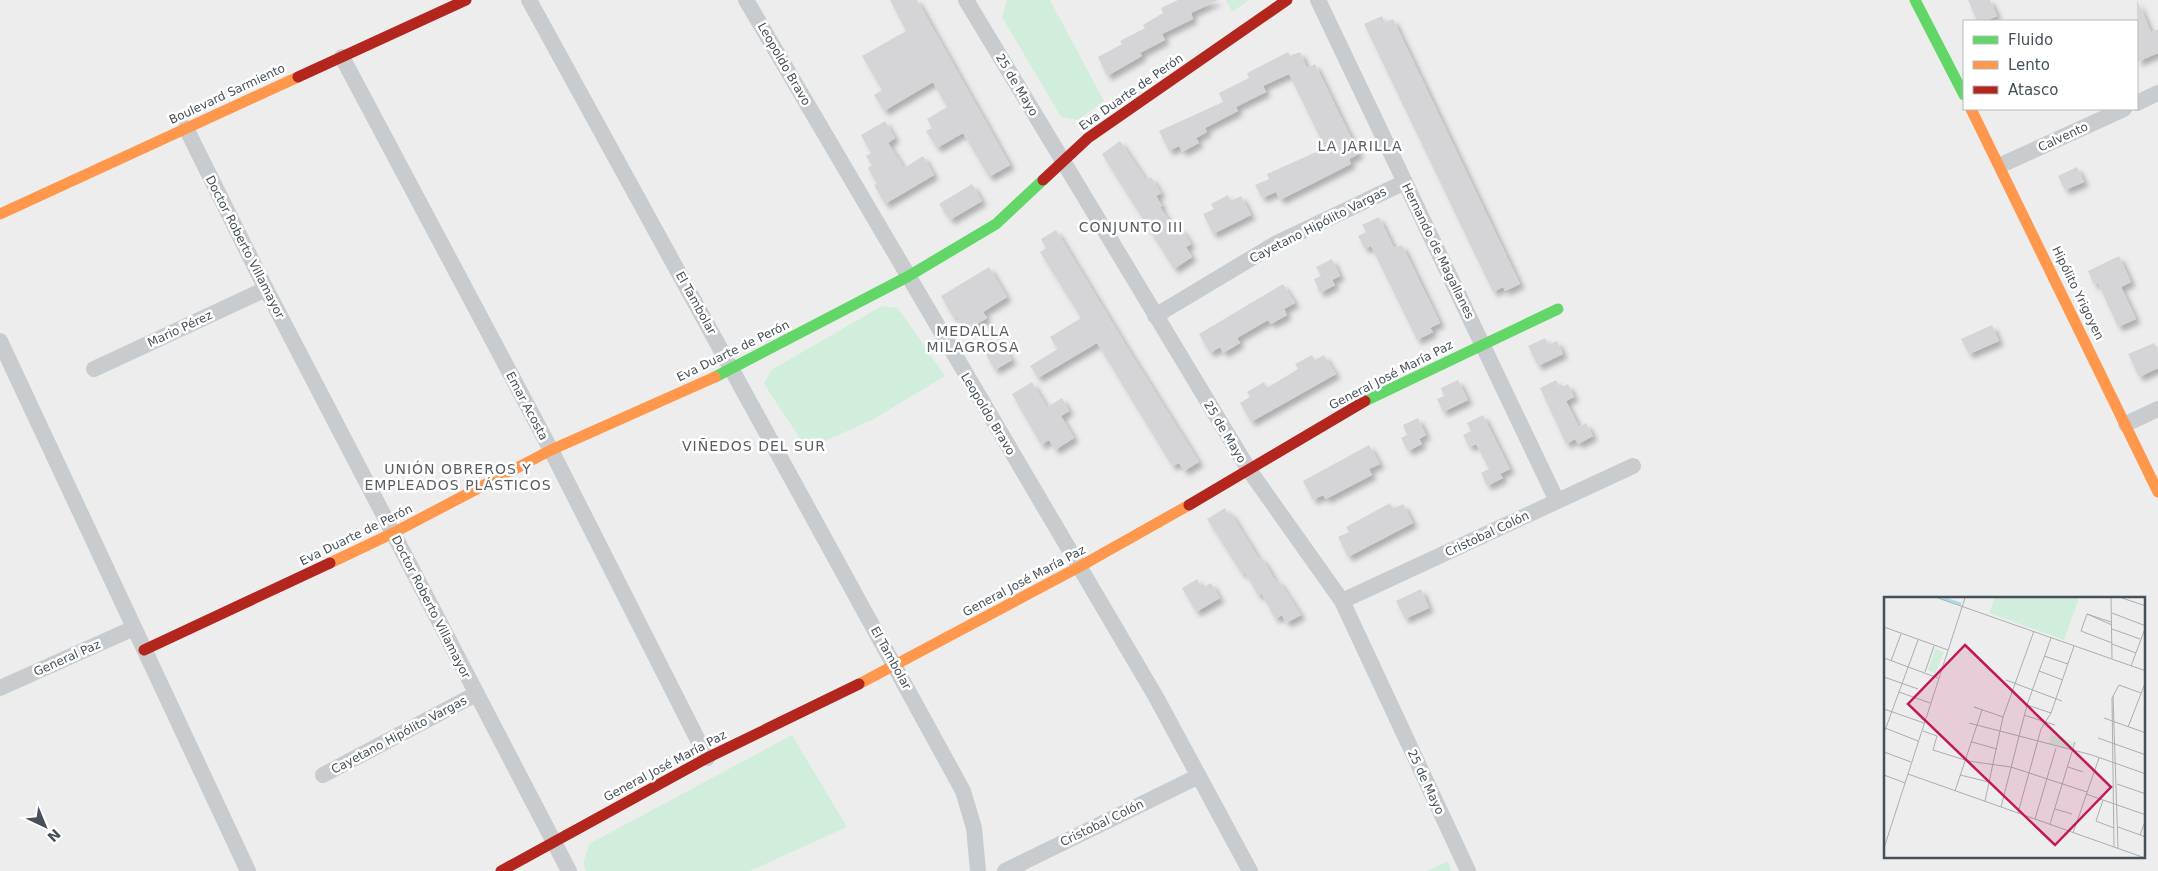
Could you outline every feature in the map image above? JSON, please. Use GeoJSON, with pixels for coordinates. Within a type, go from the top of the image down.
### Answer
{"type":"FeatureCollection","features":[{"type":"Feature","properties":{"kind":"street","name":"Boulevard Sarmiento"},"geometry":{"type":"LineString","coordinates":[[0,214],[466,0]]}},
{"type":"Feature","properties":{"kind":"street","name":"El Tambolar"},"geometry":{"type":"LineString","coordinates":[[529,0],[963,791],[974,828],[978,871]]}},
{"type":"Feature","properties":{"kind":"street","name":"Leopoldo Bravo"},"geometry":{"type":"LineString","coordinates":[[746,0],[907,277],[1156,697],[1249,871]]}},
{"type":"Feature","properties":{"kind":"street","name":"Eva Duarte de Perón"},"geometry":{"type":"LineString","coordinates":[[144,650],[393,533],[551,450],[732,369],[907,277],[996,224],[1088,138],[1288,0]]}},
{"type":"Feature","properties":{"kind":"street","name":"Hernando de Magallanes"},"geometry":{"type":"LineString","coordinates":[[1318,0],[1558,501]]}},
{"type":"Feature","properties":{"kind":"street"},"geometry":{"type":"LineString","coordinates":[[1915,0],[1963,94]]}},
{"type":"Feature","properties":{"kind":"street","name":"25 de Mayo"},"geometry":{"type":"LineString","coordinates":[[969,1],[1063,162],[1249,470],[1342,601],[1468,871]]}},
{"type":"Feature","properties":{"kind":"street","name":"Emar Acosta"},"geometry":{"type":"LineString","coordinates":[[342,57],[551,450],[707,758]]}},
{"type":"Feature","properties":{"kind":"street"},"geometry":{"type":"LineString","coordinates":[[2138,103],[2158,93]]}},
{"type":"Feature","properties":{"kind":"street","name":"Hipólito Yrigoyen"},"geometry":{"type":"LineString","coordinates":[[1972,110],[2158,492]]}},
{"type":"Feature","properties":{"kind":"street","name":"Calvento"},"geometry":{"type":"LineString","coordinates":[[2000,165],[2122,110]]}},
{"type":"Feature","properties":{"kind":"street","name":"Doctor Roberto Villamayor"},"geometry":{"type":"LineString","coordinates":[[186,128],[266,289],[569,871]]}},
{"type":"Feature","properties":{"kind":"street","name":"Cayetano Hipólito Vargas"},"geometry":{"type":"LineString","coordinates":[[1155,316],[1274,244],[1404,182]]}},
{"type":"Feature","properties":{"kind":"street","name":"Mario Pérez"},"geometry":{"type":"LineString","coordinates":[[94,369],[266,289]]}},
{"type":"Feature","properties":{"kind":"street","name":"General José María Paz"},"geometry":{"type":"LineString","coordinates":[[501,871],[553,840],[707,758],[894,666],[1079,567],[1249,470],[1360,403],[1558,310]]}},
{"type":"Feature","properties":{"kind":"street"},"geometry":{"type":"LineString","coordinates":[[0,341],[248,871]]}},
{"type":"Feature","properties":{"kind":"street"},"geometry":{"type":"LineString","coordinates":[[2126,424],[2158,410]]}},
{"type":"Feature","properties":{"kind":"street","name":"Cristobal Colón"},"geometry":{"type":"LineString","coordinates":[[1342,601],[1633,466]]}},
{"type":"Feature","properties":{"kind":"street","name":"General Paz"},"geometry":{"type":"LineString","coordinates":[[0,688],[134,628]]}},
{"type":"Feature","properties":{"kind":"street","name":"Cayetano Hipólito Vargas"},"geometry":{"type":"LineString","coordinates":[[323,775],[476,694]]}},
{"type":"Feature","properties":{"kind":"street","name":"Cristobal Colón"},"geometry":{"type":"LineString","coordinates":[[1005,871],[1199,776]]}},
{"type":"Feature","properties":{"kind":"green space"},"geometry":{"type":"Polygon","coordinates":[[[1007,0],[1050,0],[1104,101],[1078,120],[1061,117],[1002,17],[1007,0]]]}},
{"type":"Feature","properties":{"kind":"green space"},"geometry":{"type":"Polygon","coordinates":[[[1226,0],[1249,0],[1232,12],[1226,0]]]}},
{"type":"Feature","properties":{"kind":"green space"},"geometry":{"type":"Polygon","coordinates":[[[882,306],[898,308],[945,376],[872,420],[807,449],[764,384],[771,370],[882,306]]]}},
{"type":"Feature","properties":{"kind":"green space"},"geometry":{"type":"Polygon","coordinates":[[[792,735],[847,827],[750,871],[586,871],[583,864],[589,844],[792,735]]]}},
{"type":"Feature","properties":{"kind":"green space"},"geometry":{"type":"Polygon","coordinates":[[[1448,861],[1451,871],[1427,871],[1448,861]]]}},
{"type":"Feature","properties":{"kind":"building"},"geometry":{"type":"Polygon","coordinates":[[[890,0],[917,0],[1010,165],[989,177],[963,133],[937,148],[926,131],[932,128],[927,119],[947,107],[933,82],[884,111],[874,95],[882,90],[862,56],[906,31],[890,0]]]}},
{"type":"Feature","properties":{"kind":"building"},"geometry":{"type":"Polygon","coordinates":[[[1178,0],[1218,0],[1191,13],[1193,19],[1162,34],[1165,40],[1140,53],[1142,56],[1107,76],[1098,57],[1122,44],[1120,41],[1145,28],[1143,25],[1163,13],[1161,8],[1178,0]]]}},
{"type":"Feature","properties":{"kind":"building"},"geometry":{"type":"Polygon","coordinates":[[[1968,0],[1990,0],[1997,16],[1988,20],[1977,20],[1968,0]]]}},
{"type":"Feature","properties":{"kind":"building"},"geometry":{"type":"Polygon","coordinates":[[[2137,0],[2151,32],[2158,29],[2158,53],[2138,62],[2138,20],[2137,0]]]}},
{"type":"Feature","properties":{"kind":"building"},"geometry":{"type":"Polygon","coordinates":[[[1382,16],[1385,23],[1393,19],[1520,284],[1505,291],[1503,287],[1493,292],[1364,24],[1382,16]]]}},
{"type":"Feature","properties":{"kind":"building"},"geometry":{"type":"Polygon","coordinates":[[[1288,52],[1290,56],[1300,52],[1307,68],[1315,64],[1359,154],[1349,159],[1351,164],[1280,200],[1276,192],[1262,198],[1255,185],[1269,179],[1267,174],[1325,148],[1289,74],[1263,86],[1266,92],[1236,107],[1238,111],[1205,128],[1207,132],[1196,138],[1199,143],[1182,152],[1179,146],[1169,151],[1159,131],[1223,102],[1219,93],[1249,78],[1247,73],[1288,52]]]}},
{"type":"Feature","properties":{"kind":"building"},"geometry":{"type":"Polygon","coordinates":[[[885,121],[895,138],[888,143],[904,168],[923,156],[934,175],[885,204],[874,185],[877,184],[868,168],[872,165],[866,156],[871,153],[861,135],[885,121]]]}},
{"type":"Feature","properties":{"kind":"building"},"geometry":{"type":"Polygon","coordinates":[[[1120,141],[1146,180],[1151,177],[1161,193],[1156,196],[1162,206],[1160,207],[1176,231],[1181,228],[1191,244],[1186,247],[1192,257],[1174,269],[1102,154],[1120,141]]]}},
{"type":"Feature","properties":{"kind":"building"},"geometry":{"type":"Polygon","coordinates":[[[2077,167],[2084,182],[2065,190],[2058,176],[2077,167]]]}},
{"type":"Feature","properties":{"kind":"building"},"geometry":{"type":"Polygon","coordinates":[[[972,184],[982,201],[950,220],[939,204],[972,184]]]}},
{"type":"Feature","properties":{"kind":"building"},"geometry":{"type":"Polygon","coordinates":[[[1228,195],[1231,201],[1241,196],[1251,215],[1213,234],[1203,214],[1214,209],[1211,204],[1228,195]]]}},
{"type":"Feature","properties":{"kind":"building"},"geometry":{"type":"Polygon","coordinates":[[[1379,217],[1394,248],[1402,245],[1440,323],[1430,328],[1433,332],[1417,340],[1371,246],[1365,249],[1358,236],[1366,232],[1362,225],[1379,217]]]}},
{"type":"Feature","properties":{"kind":"building"},"geometry":{"type":"Polygon","coordinates":[[[1056,230],[1199,462],[1184,471],[1179,463],[1172,466],[1097,343],[1038,378],[1030,366],[1058,349],[1050,337],[1081,318],[1040,252],[1046,248],[1041,239],[1056,230]]]}},
{"type":"Feature","properties":{"kind":"building"},"geometry":{"type":"Polygon","coordinates":[[[2119,256],[2131,282],[2121,287],[2136,319],[2118,327],[2098,283],[2094,285],[2088,271],[2119,256]]]}},
{"type":"Feature","properties":{"kind":"building"},"geometry":{"type":"Polygon","coordinates":[[[1332,259],[1340,276],[1332,280],[1335,285],[1320,293],[1314,279],[1321,276],[1316,267],[1332,259]]]}},
{"type":"Feature","properties":{"kind":"building"},"geometry":{"type":"Polygon","coordinates":[[[989,267],[1007,297],[983,312],[987,318],[966,331],[956,316],[953,317],[941,296],[989,267]]]}},
{"type":"Feature","properties":{"kind":"building"},"geometry":{"type":"Polygon","coordinates":[[[1283,284],[1295,303],[1284,309],[1287,315],[1271,324],[1268,320],[1237,338],[1240,343],[1223,353],[1220,347],[1210,353],[1199,334],[1283,284]]]}},
{"type":"Feature","properties":{"kind":"building"},"geometry":{"type":"Polygon","coordinates":[[[1992,325],[1999,341],[1969,354],[1961,339],[1992,325]]]}},
{"type":"Feature","properties":{"kind":"building"},"geometry":{"type":"Polygon","coordinates":[[[1545,338],[1549,345],[1557,341],[1563,354],[1538,366],[1528,346],[1545,338]]]}},
{"type":"Feature","properties":{"kind":"building"},"geometry":{"type":"Polygon","coordinates":[[[1001,343],[1012,360],[995,370],[985,353],[1001,343]]]}},
{"type":"Feature","properties":{"kind":"building"},"geometry":{"type":"Polygon","coordinates":[[[2154,343],[2158,350],[2158,368],[2139,377],[2128,354],[2154,343]]]}},
{"type":"Feature","properties":{"kind":"building"},"geometry":{"type":"Polygon","coordinates":[[[1312,355],[1315,360],[1324,355],[1336,374],[1251,422],[1240,403],[1250,397],[1247,392],[1264,382],[1267,388],[1298,369],[1295,364],[1312,355]]]}},
{"type":"Feature","properties":{"kind":"building"},"geometry":{"type":"Polygon","coordinates":[[[1458,380],[1468,400],[1443,412],[1437,399],[1444,396],[1441,388],[1458,380]]]}},
{"type":"Feature","properties":{"kind":"building"},"geometry":{"type":"Polygon","coordinates":[[[1556,380],[1560,388],[1568,384],[1574,397],[1566,401],[1579,427],[1586,423],[1593,436],[1578,444],[1575,439],[1566,444],[1540,388],[1556,380]]]}},
{"type":"Feature","properties":{"kind":"building"},"geometry":{"type":"Polygon","coordinates":[[[1032,382],[1047,407],[1062,398],[1069,411],[1061,416],[1074,438],[1055,450],[1049,440],[1041,445],[1012,394],[1032,382]]]}},
{"type":"Feature","properties":{"kind":"building"},"geometry":{"type":"Polygon","coordinates":[[[1483,415],[1510,469],[1500,474],[1503,478],[1487,486],[1481,473],[1489,469],[1476,444],[1469,447],[1463,435],[1471,431],[1467,423],[1483,415]]]}},
{"type":"Feature","properties":{"kind":"building"},"geometry":{"type":"Polygon","coordinates":[[[1418,418],[1426,435],[1419,439],[1422,444],[1408,451],[1401,438],[1407,435],[1403,425],[1418,418]]]}},
{"type":"Feature","properties":{"kind":"building"},"geometry":{"type":"Polygon","coordinates":[[[1369,445],[1380,464],[1369,469],[1372,475],[1326,499],[1323,495],[1313,500],[1303,481],[1369,445]]]}},
{"type":"Feature","properties":{"kind":"building"},"geometry":{"type":"Polygon","coordinates":[[[1390,503],[1393,509],[1403,504],[1413,523],[1348,557],[1338,537],[1349,532],[1346,527],[1390,503]]]}},
{"type":"Feature","properties":{"kind":"building"},"geometry":{"type":"Polygon","coordinates":[[[1225,508],[1228,514],[1230,512],[1259,559],[1262,558],[1276,582],[1278,580],[1301,615],[1286,623],[1282,615],[1275,619],[1262,594],[1258,596],[1245,572],[1242,574],[1207,519],[1225,508]]]}},
{"type":"Feature","properties":{"kind":"building"},"geometry":{"type":"Polygon","coordinates":[[[1197,579],[1202,588],[1211,583],[1220,598],[1196,612],[1182,588],[1197,579]]]}},
{"type":"Feature","properties":{"kind":"building"},"geometry":{"type":"Polygon","coordinates":[[[1421,589],[1429,608],[1405,619],[1396,601],[1421,589]]]}},
{"type":"Feature","properties":{"kind":"traffic: fast"},"geometry":{"type":"LineString","coordinates":[[1915,0],[1963,93]]}},
{"type":"Feature","properties":{"kind":"traffic: fast"},"geometry":{"type":"LineString","coordinates":[[715,377],[907,277],[996,224],[1043,180]]}},
{"type":"Feature","properties":{"kind":"traffic: fast"},"geometry":{"type":"LineString","coordinates":[[1365,401],[1558,309]]}},
{"type":"Feature","properties":{"kind":"traffic: slow"},"geometry":{"type":"LineString","coordinates":[[0,214],[298,77]]}},
{"type":"Feature","properties":{"kind":"traffic: slow"},"geometry":{"type":"LineString","coordinates":[[1971,110],[2158,492]]}},
{"type":"Feature","properties":{"kind":"traffic: slow"},"geometry":{"type":"LineString","coordinates":[[330,563],[393,533],[551,450],[715,377]]}},
{"type":"Feature","properties":{"kind":"traffic: slow"},"geometry":{"type":"LineString","coordinates":[[859,684],[1079,567],[1189,505]]}},
{"type":"Feature","properties":{"kind":"traffic: jam"},"geometry":{"type":"LineString","coordinates":[[298,77],[466,0]]}},
{"type":"Feature","properties":{"kind":"traffic: jam"},"geometry":{"type":"LineString","coordinates":[[1043,180],[1088,138],[1287,0]]}},
{"type":"Feature","properties":{"kind":"traffic: jam"},"geometry":{"type":"LineString","coordinates":[[1189,505],[1365,401]]}},
{"type":"Feature","properties":{"kind":"traffic: jam"},"geometry":{"type":"LineString","coordinates":[[144,650],[330,563]]}},
{"type":"Feature","properties":{"kind":"traffic: jam"},"geometry":{"type":"LineString","coordinates":[[501,871],[707,758],[859,684]]}},
{"type":"Feature","properties":{"kind":"district","name":"LA JARILLA"},"geometry":{"type":"Point","coordinates":[1360,146]}},
{"type":"Feature","properties":{"kind":"district","name":"CONJUNTO III"},"geometry":{"type":"Point","coordinates":[1131,227]}},
{"type":"Feature","properties":{"kind":"district","name":"MEDALLA MILAGROSA"},"geometry":{"type":"Point","coordinates":[973,340]}},
{"type":"Feature","properties":{"kind":"district","name":"VIÑEDOS DEL SUR"},"geometry":{"type":"Point","coordinates":[754,446]}},
{"type":"Feature","properties":{"kind":"district","name":"UNIÓN OBREROS Y EMPLEADOS PLÁSTICOS"},"geometry":{"type":"Point","coordinates":[458,478]}}]}
